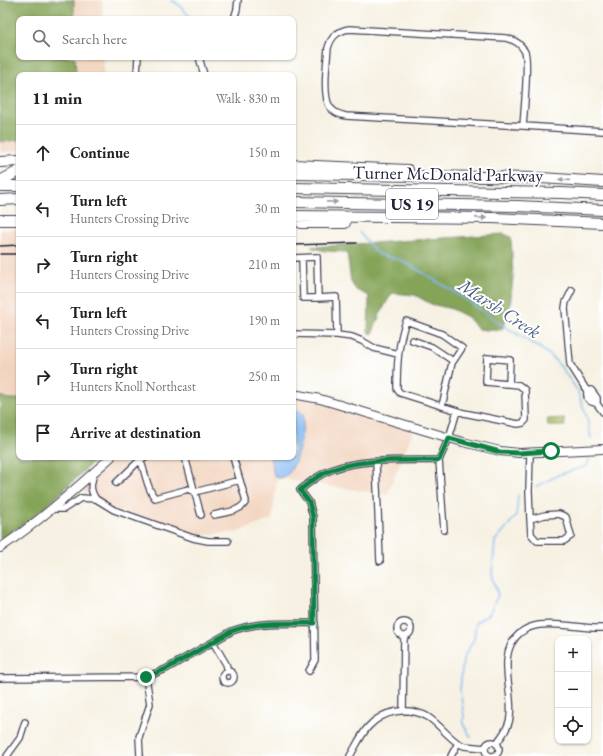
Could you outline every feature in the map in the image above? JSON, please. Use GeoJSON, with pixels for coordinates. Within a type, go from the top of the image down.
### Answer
{"type":"FeatureCollection","features":[{"type":"Feature","properties":{"kind":"highway"},"geometry":{"type":"LineString","coordinates":[[0,162],[16,161]]}},
{"type":"Feature","properties":{"kind":"highway"},"geometry":{"type":"LineString","coordinates":[[296,165],[417,170],[492,178]]}},
{"type":"Feature","properties":{"kind":"highway"},"geometry":{"type":"LineString","coordinates":[[0,181],[16,173]]}},
{"type":"Feature","properties":{"kind":"highway"},"geometry":{"type":"LineString","coordinates":[[296,174],[541,178],[603,182]]}},
{"type":"Feature","properties":{"kind":"highway"},"geometry":{"type":"LineString","coordinates":[[0,186],[16,186]]}},
{"type":"Feature","properties":{"kind":"highway","name":"Turner McDonald Parkway"},"geometry":{"type":"LineString","coordinates":[[296,188],[603,195]]}},
{"type":"Feature","properties":{"kind":"highway"},"geometry":{"type":"LineString","coordinates":[[0,200],[16,199]]}},
{"type":"Feature","properties":{"kind":"highway","name":"Turner McDonald Parkway"},"geometry":{"type":"LineString","coordinates":[[296,202],[517,206],[603,210]]}},
{"type":"Feature","properties":{"kind":"highway"},"geometry":{"type":"LineString","coordinates":[[296,216],[455,217],[603,223]]}},
{"type":"Feature","properties":{"kind":"highway"},"geometry":{"type":"LineString","coordinates":[[296,223],[442,221],[455,217]]}},
{"type":"Feature","properties":{"kind":"highway"},"geometry":{"type":"LineString","coordinates":[[0,220],[16,220]]}},
{"type":"Feature","properties":{"kind":"street"},"geometry":{"type":"LineString","coordinates":[[235,16],[238,10],[238,0]]}},
{"type":"Feature","properties":{"kind":"street"},"geometry":{"type":"LineString","coordinates":[[523,126],[526,58],[522,47],[513,40],[506,38],[349,29],[337,32],[330,42],[328,48],[326,97],[330,107],[338,114],[346,116],[523,126],[603,130]]}},
{"type":"Feature","properties":{"kind":"street"},"geometry":{"type":"LineString","coordinates":[[137,72],[138,60]]}},
{"type":"Feature","properties":{"kind":"street"},"geometry":{"type":"LineString","coordinates":[[200,60],[203,72]]}},
{"type":"Feature","properties":{"kind":"street"},"geometry":{"type":"LineString","coordinates":[[296,258],[317,257],[318,298]]}},
{"type":"Feature","properties":{"kind":"street"},"geometry":{"type":"LineString","coordinates":[[302,258],[303,298],[336,297],[337,335]]}},
{"type":"Feature","properties":{"kind":"street"},"geometry":{"type":"LineString","coordinates":[[572,290],[566,302],[565,308],[570,364],[587,391],[603,412]]}},
{"type":"Feature","properties":{"kind":"street"},"geometry":{"type":"LineString","coordinates":[[442,406],[453,361],[462,348],[442,334],[406,321],[401,335],[398,354],[398,392],[457,411],[502,422],[518,424],[526,420],[525,390],[519,385],[508,384],[486,382],[487,358],[510,360],[508,384]]}},
{"type":"Feature","properties":{"kind":"street"},"geometry":{"type":"LineString","coordinates":[[296,334],[337,335],[352,337],[362,340],[374,348],[398,354]]}},
{"type":"Feature","properties":{"kind":"street"},"geometry":{"type":"LineString","coordinates":[[412,340],[432,347],[453,361]]}},
{"type":"Feature","properties":{"kind":"street"},"geometry":{"type":"LineString","coordinates":[[296,395],[320,399],[500,452],[530,453],[603,449]]}},
{"type":"Feature","properties":{"kind":"street"},"geometry":{"type":"LineString","coordinates":[[444,530],[439,460],[449,438],[457,411]]}},
{"type":"Feature","properties":{"kind":"street"},"geometry":{"type":"LineString","coordinates":[[530,453],[529,491],[530,519],[531,534],[537,541],[564,541],[571,536],[566,517],[559,514],[545,515],[530,519]]}},
{"type":"Feature","properties":{"kind":"street"},"geometry":{"type":"LineString","coordinates":[[0,548],[52,509],[107,460]]}},
{"type":"Feature","properties":{"kind":"street"},"geometry":{"type":"LineString","coordinates":[[116,483],[140,460],[150,492],[155,498],[188,489],[195,492],[240,480]]}},
{"type":"Feature","properties":{"kind":"street"},"geometry":{"type":"LineString","coordinates":[[186,460],[201,515]]}},
{"type":"Feature","properties":{"kind":"street"},"geometry":{"type":"LineString","coordinates":[[214,515],[238,509],[246,501],[234,460]]}},
{"type":"Feature","properties":{"kind":"street"},"geometry":{"type":"LineString","coordinates":[[309,671],[315,660],[313,517],[309,502],[300,490],[313,480],[333,469],[345,465],[376,462],[439,460]]}},
{"type":"Feature","properties":{"kind":"street"},"geometry":{"type":"LineString","coordinates":[[376,462],[380,561]]}},
{"type":"Feature","properties":{"kind":"street"},"geometry":{"type":"LineString","coordinates":[[95,471],[90,490],[96,499],[114,510],[193,538],[228,541]]}},
{"type":"Feature","properties":{"kind":"street"},"geometry":{"type":"LineString","coordinates":[[52,509],[64,508],[81,498],[96,499]]}},
{"type":"Feature","properties":{"kind":"street"},"geometry":{"type":"LineString","coordinates":[[0,678],[146,677],[166,669],[232,631],[251,625],[314,623]]}},
{"type":"Feature","properties":{"kind":"street"},"geometry":{"type":"LineString","coordinates":[[496,744],[506,729],[510,718],[507,656],[512,642],[517,635],[531,626],[540,625],[559,624],[603,628]]}},
{"type":"Feature","properties":{"kind":"street"},"geometry":{"type":"LineString","coordinates":[[403,711],[404,636]]}},
{"type":"Feature","properties":{"kind":"street"},"geometry":{"type":"LineString","coordinates":[[213,642],[226,664],[228,671]]}},
{"type":"Feature","properties":{"kind":"street"},"geometry":{"type":"LineString","coordinates":[[140,756],[139,737],[150,704],[146,677]]}},
{"type":"Feature","properties":{"kind":"street"},"geometry":{"type":"LineString","coordinates":[[350,756],[365,730],[374,721],[388,713],[403,711],[417,713],[429,718],[458,743],[464,746],[485,748]]}},
{"type":"Feature","properties":{"kind":"street"},"geometry":{"type":"LineString","coordinates":[[7,756],[20,738],[25,722]]}},
{"type":"Feature","properties":{"kind":"street"},"geometry":{"type":"LineString","coordinates":[[451,756],[458,743]]}},
{"type":"Feature","properties":{"kind":"street"},"geometry":{"type":"LineString","coordinates":[[485,748],[490,743],[496,744]]}},
{"type":"Feature","properties":{"kind":"street"},"geometry":{"type":"LineString","coordinates":[[485,748],[488,754],[492,756],[496,755],[498,749],[496,744]]}},
{"type":"Feature","properties":{"kind":"shaded area"},"geometry":{"type":"Polygon","coordinates":[[[0,0],[102,0],[103,16],[16,16],[16,60],[103,60],[104,72],[16,72],[16,151],[0,152],[0,0]]]}},
{"type":"Feature","properties":{"kind":"shaded area"},"geometry":{"type":"Polygon","coordinates":[[[16,229],[16,426],[0,425],[0,230],[16,229]]]}},
{"type":"Feature","properties":{"kind":"shaded area"},"geometry":{"type":"Polygon","coordinates":[[[296,396],[416,424],[387,495],[277,478],[272,519],[238,532],[194,536],[115,510],[80,489],[113,460],[296,460],[296,396]]]}},
{"type":"Feature","properties":{"kind":"green space"},"geometry":{"type":"Polygon","coordinates":[[[0,0],[74,0],[74,16],[16,16],[16,60],[75,60],[76,72],[16,72],[16,140],[0,142],[0,0]]]}},
{"type":"Feature","properties":{"kind":"green space"},"geometry":{"type":"Polygon","coordinates":[[[504,234],[511,237],[513,277],[510,306],[502,329],[478,329],[468,317],[452,309],[431,304],[415,295],[392,293],[381,312],[372,334],[368,332],[369,296],[356,290],[351,282],[347,252],[325,251],[311,247],[504,234]]]}},
{"type":"Feature","properties":{"kind":"green space"},"geometry":{"type":"Polygon","coordinates":[[[0,396],[8,399],[16,399],[16,460],[95,460],[55,499],[31,519],[0,539],[0,396]]]}},
{"type":"Feature","properties":{"kind":"green space"},"geometry":{"type":"Polygon","coordinates":[[[564,418],[565,426],[548,426],[547,419],[564,418]]]}},
{"type":"Feature","properties":{"kind":"water"},"geometry":{"type":"Polygon","coordinates":[[[296,410],[303,414],[303,427],[296,458],[296,410]]]}},
{"type":"Feature","properties":{"kind":"water"},"geometry":{"type":"Polygon","coordinates":[[[271,460],[295,460],[291,471],[286,476],[278,478],[274,475],[271,460]]]}},
{"type":"Feature","properties":{"kind":"waterway","name":"Marsh Creek"},"geometry":{"type":"LineString","coordinates":[[171,0],[178,4],[189,16]]}},
{"type":"Feature","properties":{"kind":"waterway","name":"Marsh Creek"},"geometry":{"type":"LineString","coordinates":[[359,232],[380,255],[401,260],[425,274],[551,356],[561,367],[577,390],[587,417],[591,438]]}},
{"type":"Feature","properties":{"kind":"waterway","name":"Marsh Creek"},"geometry":{"type":"LineString","coordinates":[[536,487],[558,475],[587,466],[589,459]]}},
{"type":"Feature","properties":{"kind":"waterway","name":"Marsh Creek"},"geometry":{"type":"LineString","coordinates":[[471,737],[463,724],[464,716],[460,690],[463,659],[474,639],[476,622],[489,614],[498,595],[492,575],[495,541],[516,516],[518,495]]}},
{"type":"Feature","properties":{"kind":"railway"},"geometry":{"type":"LineString","coordinates":[[296,245],[357,243]]}},
{"type":"Feature","properties":{"kind":"railway"},"geometry":{"type":"LineString","coordinates":[[0,246],[16,245]]}},
{"type":"Feature","properties":{"kind":"railway"},"geometry":{"type":"LineString","coordinates":[[0,254],[16,254]]}},
{"type":"Feature","properties":{"kind":"route"},"geometry":{"type":"LineString","coordinates":[[146,677],[166,669],[232,631],[241,628],[251,625],[264,624],[314,623],[313,517],[309,502],[300,490],[322,474],[345,465],[367,462],[439,460],[449,438],[500,452],[519,453],[551,451]]}}]}
